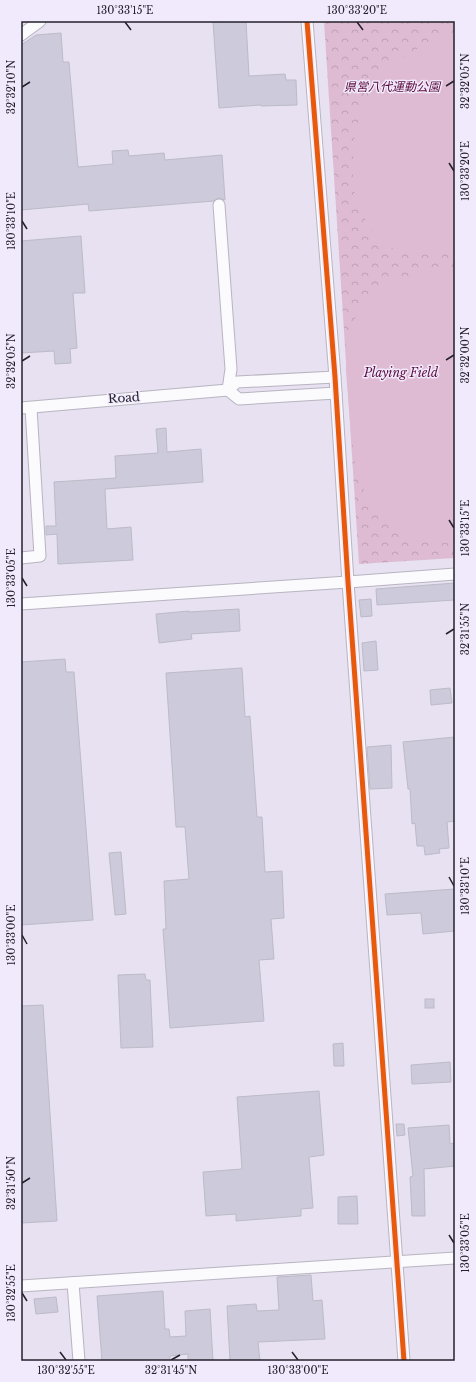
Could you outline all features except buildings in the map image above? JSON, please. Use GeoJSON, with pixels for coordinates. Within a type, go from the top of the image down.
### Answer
{"type":"FeatureCollection","features":[{"type":"Feature","properties":{"kind":"street"},"geometry":{"type":"LineString","coordinates":[[21,35],[40,21]]}},
{"type":"Feature","properties":{"kind":"street"},"geometry":{"type":"LineString","coordinates":[[307,21],[335,377],[348,582],[404,1361]]}},
{"type":"Feature","properties":{"kind":"street"},"geometry":{"type":"LineString","coordinates":[[219,205],[231,368],[228,390]]}},
{"type":"Feature","properties":{"kind":"street"},"geometry":{"type":"LineString","coordinates":[[228,390],[237,382],[335,377]]}},
{"type":"Feature","properties":{"kind":"street"},"geometry":{"type":"LineString","coordinates":[[228,390],[239,399],[336,393]]}},
{"type":"Feature","properties":{"kind":"street","name":"Road"},"geometry":{"type":"LineString","coordinates":[[24,407],[228,390]]}},
{"type":"Feature","properties":{"kind":"street"},"geometry":{"type":"LineString","coordinates":[[21,558],[40,556],[24,407]]}},
{"type":"Feature","properties":{"kind":"street"},"geometry":{"type":"LineString","coordinates":[[21,604],[455,574]]}},
{"type":"Feature","properties":{"kind":"street"},"geometry":{"type":"LineString","coordinates":[[21,1286],[455,1258]]}},
{"type":"Feature","properties":{"kind":"street"},"geometry":{"type":"LineString","coordinates":[[73,1283],[79,1361]]}},
{"type":"Feature","properties":{"kind":"green space","name":"県営八代運動公園"},"geometry":{"type":"Polygon","coordinates":[[[324,21],[455,21],[455,558],[359,564],[324,21]]]}},
{"type":"Feature","properties":{"kind":"green space"},"geometry":{"type":"Polygon","coordinates":[[[455,36],[455,255],[391,248],[376,237],[356,203],[353,179],[353,157],[355,134],[360,114],[369,92],[381,76],[393,64],[418,48],[441,39],[455,36]]]}},
{"type":"Feature","properties":{"kind":"green space","name":"Playing Field"},"geometry":{"type":"Polygon","coordinates":[[[440,270],[455,272],[455,543],[425,542],[404,537],[386,524],[369,506],[355,462],[346,371],[346,343],[355,319],[368,299],[388,284],[416,273],[440,270]]]}},
{"type":"Feature","properties":{"kind":"cycle path"},"geometry":{"type":"LineString","coordinates":[[307,21],[335,377],[348,582],[404,1361]]}}]}
